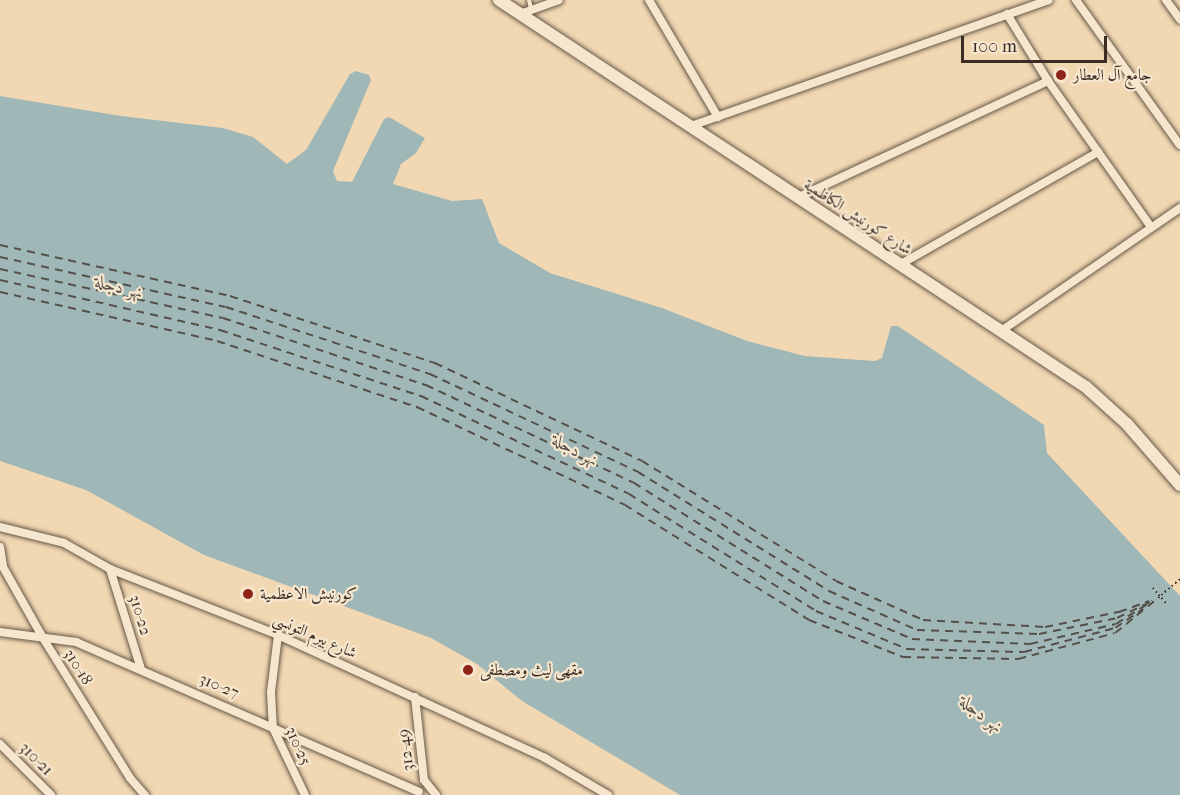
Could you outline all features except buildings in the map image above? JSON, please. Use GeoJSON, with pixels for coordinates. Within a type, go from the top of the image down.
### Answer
{"type":"FeatureCollection","features":[{"type":"Feature","properties":{"kind":"street","name":"شارع كورنيش الكاظمية"},"geometry":{"type":"LineString","coordinates":[[499,0],[526,12],[691,126],[1086,387],[1127,424],[1178,477]]}},
{"type":"Feature","properties":{"kind":"street"},"geometry":{"type":"LineString","coordinates":[[526,12],[559,0]]}},
{"type":"Feature","properties":{"kind":"street"},"geometry":{"type":"LineString","coordinates":[[649,0],[718,117]]}},
{"type":"Feature","properties":{"kind":"street"},"geometry":{"type":"LineString","coordinates":[[691,126],[1007,14],[1024,4],[1048,0]]}},
{"type":"Feature","properties":{"kind":"street"},"geometry":{"type":"LineString","coordinates":[[1076,0],[1180,144]]}},
{"type":"Feature","properties":{"kind":"street"},"geometry":{"type":"LineString","coordinates":[[1166,0],[1180,19]]}},
{"type":"Feature","properties":{"kind":"street"},"geometry":{"type":"LineString","coordinates":[[1007,14],[1048,81],[1151,227]]}},
{"type":"Feature","properties":{"kind":"street"},"geometry":{"type":"LineString","coordinates":[[799,198],[1048,81]]}},
{"type":"Feature","properties":{"kind":"street"},"geometry":{"type":"LineString","coordinates":[[901,264],[1098,152]]}},
{"type":"Feature","properties":{"kind":"street"},"geometry":{"type":"LineString","coordinates":[[1001,331],[1180,208]]}},
{"type":"Feature","properties":{"kind":"street","name":"شارع بيرم التونسي"},"geometry":{"type":"LineString","coordinates":[[0,526],[64,543],[111,569],[278,635],[545,758],[608,795]]}},
{"type":"Feature","properties":{"kind":"street","name":"310-18"},"geometry":{"type":"LineString","coordinates":[[0,547],[3,567],[43,638],[129,778],[145,795]]}},
{"type":"Feature","properties":{"kind":"street","name":"310-22"},"geometry":{"type":"LineString","coordinates":[[111,569],[141,669]]}},
{"type":"Feature","properties":{"kind":"street","name":"310-27"},"geometry":{"type":"LineString","coordinates":[[0,632],[76,642],[418,793]]}},
{"type":"Feature","properties":{"kind":"street","name":"310-25"},"geometry":{"type":"LineString","coordinates":[[278,635],[271,692],[273,728],[304,795]]}},
{"type":"Feature","properties":{"kind":"street","name":"312-49"},"geometry":{"type":"LineString","coordinates":[[415,697],[424,780],[436,795]]}},
{"type":"Feature","properties":{"kind":"street","name":"310-21"},"geometry":{"type":"LineString","coordinates":[[0,744],[51,795]]}},
{"type":"Feature","properties":{"kind":"street"},"geometry":{"type":"LineString","coordinates":[[418,793],[424,780]]}},
{"type":"Feature","properties":{"kind":"lane"},"geometry":{"type":"LineString","coordinates":[[526,12],[529,0]]}},
{"type":"Feature","properties":{"kind":"path"},"geometry":{"type":"LineString","coordinates":[[1159,597],[1180,579]]}},
{"type":"Feature","properties":{"kind":"path"},"geometry":{"type":"LineString","coordinates":[[1153,588],[1167,604]]}},
{"type":"Feature","properties":{"kind":"water","name":"نهر دجلة"},"geometry":{"type":"Polygon","coordinates":[[[356,71],[369,75],[371,80],[333,171],[337,181],[352,182],[384,119],[389,117],[425,138],[416,153],[401,164],[393,184],[452,201],[482,199],[499,243],[550,273],[662,308],[747,341],[805,356],[875,361],[882,358],[891,326],[898,326],[1044,425],[1047,453],[1180,596],[1180,795],[680,795],[522,701],[477,664],[431,638],[204,555],[86,490],[0,461],[0,96],[121,116],[223,128],[253,137],[287,164],[306,150],[350,74],[356,71]]]}},
{"type":"Feature","properties":{"kind":"ferry route"},"geometry":{"type":"LineString","coordinates":[[0,245],[230,296],[435,363],[642,461],[836,581],[923,620],[1045,627],[1119,612],[1149,601]]}},
{"type":"Feature","properties":{"kind":"ferry route"},"geometry":{"type":"LineString","coordinates":[[0,257],[226,307],[430,374],[638,472],[829,591],[917,630],[1039,634],[1117,618],[1154,600]]}},
{"type":"Feature","properties":{"kind":"ferry route"},"geometry":{"type":"LineString","coordinates":[[0,269],[223,318],[426,385],[634,483],[823,601],[912,639],[1030,644],[1116,624],[1152,601]]}},
{"type":"Feature","properties":{"kind":"ferry route"},"geometry":{"type":"LineString","coordinates":[[0,280],[220,330],[421,396],[629,494],[816,611],[907,649],[1024,652],[1115,628],[1143,609]]}},
{"type":"Feature","properties":{"kind":"ferry route"},"geometry":{"type":"LineString","coordinates":[[0,292],[217,341],[417,407],[625,505],[809,620],[903,657],[1018,659],[1115,633],[1158,598]]}},
{"type":"Feature","properties":{"kind":"place","name":"جامع آل العطار"},"geometry":{"type":"Point","coordinates":[1061,75]}},
{"type":"Feature","properties":{"kind":"place","name":"كورنيش الاعظمية"},"geometry":{"type":"Point","coordinates":[248,594]}},
{"type":"Feature","properties":{"kind":"place","name":"مقهى ليث ومصطفى"},"geometry":{"type":"Point","coordinates":[468,670]}}]}
